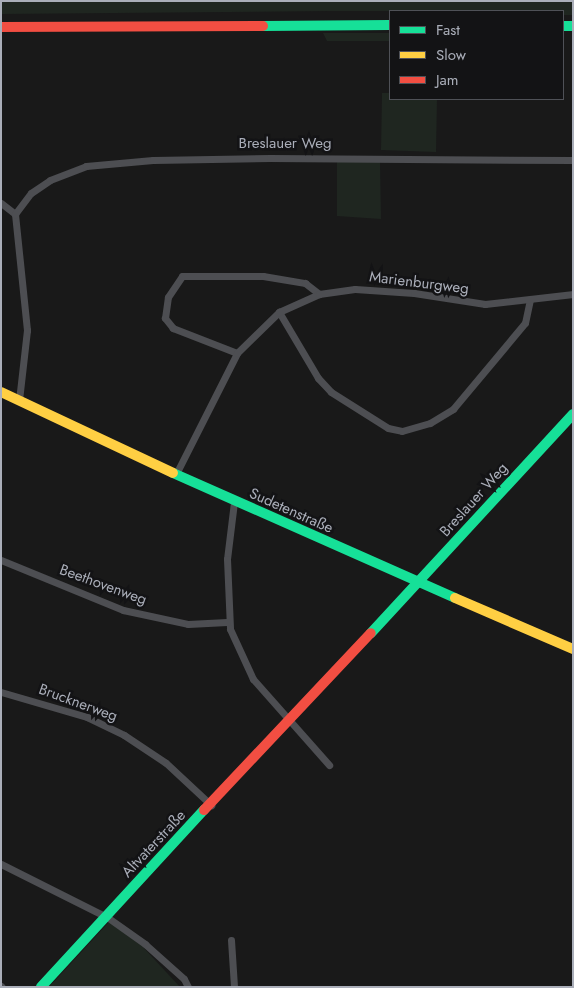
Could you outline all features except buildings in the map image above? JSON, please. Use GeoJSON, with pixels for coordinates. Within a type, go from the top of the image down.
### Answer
{"type":"FeatureCollection","features":[{"type":"Feature","properties":{"kind":"street"},"geometry":{"type":"LineString","coordinates":[[1,27],[389,26]]}},
{"type":"Feature","properties":{"kind":"street","name":"Breslauer Weg"},"geometry":{"type":"LineString","coordinates":[[15,214],[37,188],[86,166],[152,160],[270,158],[573,160]]}},
{"type":"Feature","properties":{"kind":"street"},"geometry":{"type":"LineString","coordinates":[[1,203],[15,214],[27,330],[19,400]]}},
{"type":"Feature","properties":{"kind":"street"},"geometry":{"type":"LineString","coordinates":[[237,353],[173,328],[165,318],[168,297],[182,276],[263,276],[305,283],[318,294]]}},
{"type":"Feature","properties":{"kind":"street","name":"Marienburgweg"},"geometry":{"type":"LineString","coordinates":[[176,474],[237,353],[280,312],[318,294],[355,289],[414,293],[484,304],[573,294]]}},
{"type":"Feature","properties":{"kind":"street"},"geometry":{"type":"LineString","coordinates":[[280,312],[318,378],[331,392],[388,428],[402,431],[430,423],[453,409],[525,323],[530,300]]}},
{"type":"Feature","properties":{"kind":"street","name":"Sudetenstraße"},"geometry":{"type":"LineString","coordinates":[[1,392],[234,502],[418,584],[573,649]]}},
{"type":"Feature","properties":{"kind":"street","name":"Breslauer Weg"},"geometry":{"type":"LineString","coordinates":[[418,584],[573,414]]}},
{"type":"Feature","properties":{"kind":"street"},"geometry":{"type":"LineString","coordinates":[[234,502],[227,559],[228,622],[253,679],[329,765]]}},
{"type":"Feature","properties":{"kind":"street","name":"Beethovenweg"},"geometry":{"type":"LineString","coordinates":[[1,560],[123,610],[188,624],[228,622]]}},
{"type":"Feature","properties":{"kind":"street","name":"Altvaterstraße"},"geometry":{"type":"LineString","coordinates":[[41,987],[288,719],[418,584]]}},
{"type":"Feature","properties":{"kind":"street","name":"Brucknerweg"},"geometry":{"type":"LineString","coordinates":[[1,692],[87,717],[130,738],[166,763],[210,805]]}},
{"type":"Feature","properties":{"kind":"street"},"geometry":{"type":"LineString","coordinates":[[1,864],[107,917],[145,944],[184,979],[188,987]]}},
{"type":"Feature","properties":{"kind":"street"},"geometry":{"type":"LineString","coordinates":[[231,940],[234,987]]}},
{"type":"Feature","properties":{"kind":"shaded area"},"geometry":{"type":"Polygon","coordinates":[[[1,1],[573,1],[573,15],[564,15],[564,10],[1,14],[1,1]]]}},
{"type":"Feature","properties":{"kind":"shaded area"},"geometry":{"type":"Polygon","coordinates":[[[323,33],[389,33],[389,41],[327,41],[323,33]]]}},
{"type":"Feature","properties":{"kind":"shaded area"},"geometry":{"type":"Polygon","coordinates":[[[382,93],[389,93],[389,100],[437,100],[436,152],[381,150],[382,93]]]}},
{"type":"Feature","properties":{"kind":"shaded area"},"geometry":{"type":"Polygon","coordinates":[[[337,162],[380,162],[381,219],[337,216],[337,162]]]}},
{"type":"Feature","properties":{"kind":"shaded area"},"geometry":{"type":"Polygon","coordinates":[[[109,922],[142,946],[180,987],[49,987],[109,922]]]}},
{"type":"Feature","properties":{"kind":"traffic: fast"},"geometry":{"type":"LineString","coordinates":[[263,26],[389,25]]}},
{"type":"Feature","properties":{"kind":"traffic: fast"},"geometry":{"type":"LineString","coordinates":[[564,26],[573,26]]}},
{"type":"Feature","properties":{"kind":"traffic: fast"},"geometry":{"type":"LineString","coordinates":[[371,633],[573,414]]}},
{"type":"Feature","properties":{"kind":"traffic: fast"},"geometry":{"type":"LineString","coordinates":[[173,473],[455,598]]}},
{"type":"Feature","properties":{"kind":"traffic: fast"},"geometry":{"type":"LineString","coordinates":[[41,987],[204,810]]}},
{"type":"Feature","properties":{"kind":"traffic: slow"},"geometry":{"type":"LineString","coordinates":[[1,392],[173,473]]}},
{"type":"Feature","properties":{"kind":"traffic: slow"},"geometry":{"type":"LineString","coordinates":[[455,598],[573,649]]}},
{"type":"Feature","properties":{"kind":"traffic: jam"},"geometry":{"type":"LineString","coordinates":[[1,27],[263,26]]}},
{"type":"Feature","properties":{"kind":"traffic: jam"},"geometry":{"type":"LineString","coordinates":[[204,810],[371,633]]}}]}
